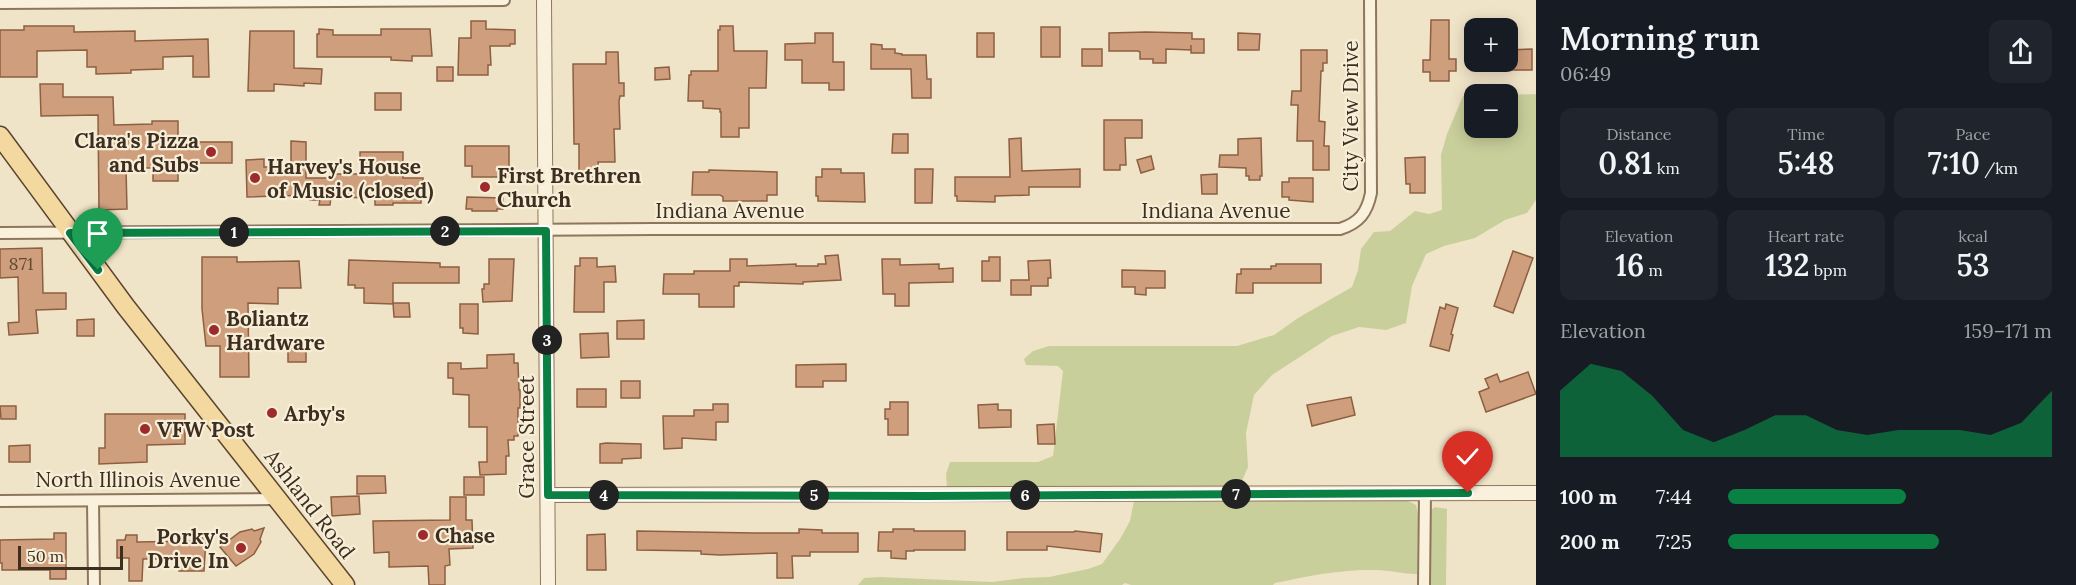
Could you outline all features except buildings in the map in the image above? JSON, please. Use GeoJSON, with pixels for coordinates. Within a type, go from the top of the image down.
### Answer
{"type":"FeatureCollection","features":[{"type":"Feature","properties":{"kind":"main road","name":"Ashland Road"},"geometry":{"type":"LineString","coordinates":[[0,136],[70,233],[345,585]]}},
{"type":"Feature","properties":{"kind":"street"},"geometry":{"type":"LineString","coordinates":[[0,3],[504,0]]}},
{"type":"Feature","properties":{"kind":"street","name":"Grace Street"},"geometry":{"type":"LineString","coordinates":[[544,0],[548,585]]}},
{"type":"Feature","properties":{"kind":"street","name":"City View Drive"},"geometry":{"type":"LineString","coordinates":[[1351,226],[1359,221],[1365,212],[1372,184],[1370,0]]}},
{"type":"Feature","properties":{"kind":"street","name":"Indiana Avenue"},"geometry":{"type":"LineString","coordinates":[[0,233],[1238,228],[1326,230],[1351,226]]}},
{"type":"Feature","properties":{"kind":"street"},"geometry":{"type":"LineString","coordinates":[[1424,585],[1425,493]]}},
{"type":"Feature","properties":{"kind":"street"},"geometry":{"type":"LineString","coordinates":[[548,495],[1536,493]]}},
{"type":"Feature","properties":{"kind":"street","name":"North Illinois Avenue"},"geometry":{"type":"LineString","coordinates":[[0,501],[277,499]]}},
{"type":"Feature","properties":{"kind":"street"},"geometry":{"type":"LineString","coordinates":[[93,501],[94,585]]}},
{"type":"Feature","properties":{"kind":"green space"},"geometry":{"type":"Polygon","coordinates":[[[1536,94],[1536,200],[1527,213],[1505,220],[1475,238],[1444,246],[1426,254],[1412,286],[1406,323],[1386,330],[1359,327],[1332,336],[1272,375],[1254,395],[1246,433],[1248,467],[1242,487],[947,489],[946,474],[950,462],[1038,462],[1053,456],[1063,371],[1058,366],[1026,365],[1024,359],[1033,351],[1049,346],[1237,346],[1274,335],[1298,318],[1352,287],[1358,270],[1361,249],[1374,232],[1390,231],[1415,211],[1429,214],[1442,210],[1441,155],[1463,96],[1464,138],[1518,138],[1518,95],[1536,94]]]}},
{"type":"Feature","properties":{"kind":"green space"},"geometry":{"type":"Polygon","coordinates":[[[1134,501],[1408,501],[1416,505],[1418,514],[1417,574],[1363,570],[1300,578],[1273,585],[1131,585],[1125,583],[1122,585],[858,585],[864,578],[992,582],[1049,577],[1088,569],[1102,564],[1120,539],[1130,521],[1134,501]]]}},
{"type":"Feature","properties":{"kind":"green space"},"geometry":{"type":"Polygon","coordinates":[[[1435,507],[1447,509],[1446,585],[1430,585],[1431,510],[1435,507]]]}},
{"type":"Feature","properties":{"kind":"place","name":"Clara's Pizza and Subs"},"geometry":{"type":"Point","coordinates":[211,152]}},
{"type":"Feature","properties":{"kind":"place","name":"Harvey's House of Music (closed)"},"geometry":{"type":"Point","coordinates":[255,178]}},
{"type":"Feature","properties":{"kind":"place","name":"First Brethren Church"},"geometry":{"type":"Point","coordinates":[485,187]}},
{"type":"Feature","properties":{"kind":"place","name":"Boliantz Hardware"},"geometry":{"type":"Point","coordinates":[214,330]}},
{"type":"Feature","properties":{"kind":"place","name":"Arby's"},"geometry":{"type":"Point","coordinates":[272,413]}},
{"type":"Feature","properties":{"kind":"place","name":"VFW Post"},"geometry":{"type":"Point","coordinates":[145,429]}},
{"type":"Feature","properties":{"kind":"place","name":"Chase"},"geometry":{"type":"Point","coordinates":[423,535]}},
{"type":"Feature","properties":{"kind":"place","name":"Porky's Drive In"},"geometry":{"type":"Point","coordinates":[241,548]}},
{"type":"Feature","properties":{"kind":"route"},"geometry":{"type":"LineString","coordinates":[[98,270],[70,233],[546,231],[548,495],[926,496],[1468,493]]}}]}
